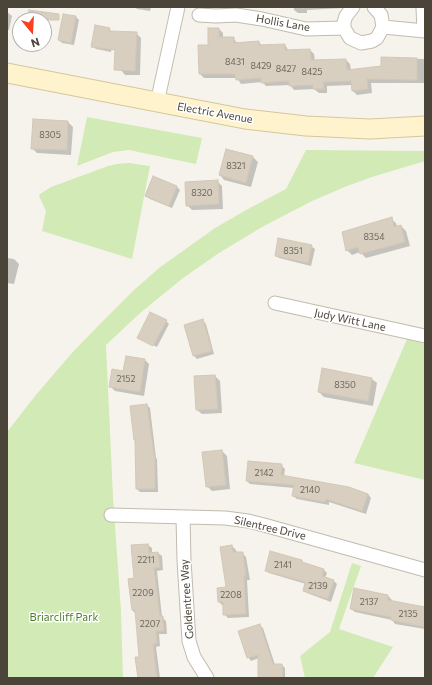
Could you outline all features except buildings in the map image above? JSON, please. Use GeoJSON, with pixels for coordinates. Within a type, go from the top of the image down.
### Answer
{"type":"FeatureCollection","features":[{"type":"Feature","properties":{"kind":"street"},"geometry":{"type":"LineString","coordinates":[[157,103],[178,7]]}},
{"type":"Feature","properties":{"kind":"street"},"geometry":{"type":"LineString","coordinates":[[353,7],[346,16],[344,28],[350,38],[361,43],[372,41],[377,38],[383,28],[382,15],[374,7]]}},
{"type":"Feature","properties":{"kind":"street"},"geometry":{"type":"LineString","coordinates":[[383,28],[424,31],[423,8]]}},
{"type":"Feature","properties":{"kind":"street","name":"Hollis Lane"},"geometry":{"type":"LineString","coordinates":[[199,15],[216,16],[236,11],[262,19],[306,29],[344,28]]}},
{"type":"Feature","properties":{"kind":"street","name":"Electric Avenue"},"geometry":{"type":"LineString","coordinates":[[7,73],[245,119],[295,125],[370,129],[425,126]]}},
{"type":"Feature","properties":{"kind":"street","name":"Judy Witt Lane"},"geometry":{"type":"LineString","coordinates":[[275,303],[425,336]]}},
{"type":"Feature","properties":{"kind":"street","name":"Silentree Drive"},"geometry":{"type":"LineString","coordinates":[[111,515],[224,518],[264,524],[425,570]]}},
{"type":"Feature","properties":{"kind":"street","name":"Goldentree Way"},"geometry":{"type":"LineString","coordinates":[[183,517],[189,641],[194,657],[207,678]]}},
{"type":"Feature","properties":{"kind":"green space"},"geometry":{"type":"Polygon","coordinates":[[[87,117],[202,138],[196,164],[129,150],[113,152],[77,166],[87,117]]]}},
{"type":"Feature","properties":{"kind":"green space","name":"Briarcliff Park"},"geometry":{"type":"Polygon","coordinates":[[[306,150],[425,151],[425,161],[347,186],[312,201],[262,227],[219,253],[183,278],[139,314],[106,345],[113,497],[121,611],[123,678],[7,678],[7,432],[71,354],[133,291],[159,268],[215,228],[286,189],[306,150]]]}},
{"type":"Feature","properties":{"kind":"green space"},"geometry":{"type":"Polygon","coordinates":[[[129,163],[150,166],[132,259],[42,231],[46,211],[39,196],[40,194],[51,187],[108,166],[129,163]]]}},
{"type":"Feature","properties":{"kind":"green space"},"geometry":{"type":"Polygon","coordinates":[[[407,339],[425,344],[425,480],[354,463],[407,339]]]}},
{"type":"Feature","properties":{"kind":"green space"},"geometry":{"type":"Polygon","coordinates":[[[352,563],[361,566],[339,629],[393,647],[373,678],[305,678],[300,656],[330,632],[352,563]]]}}]}
